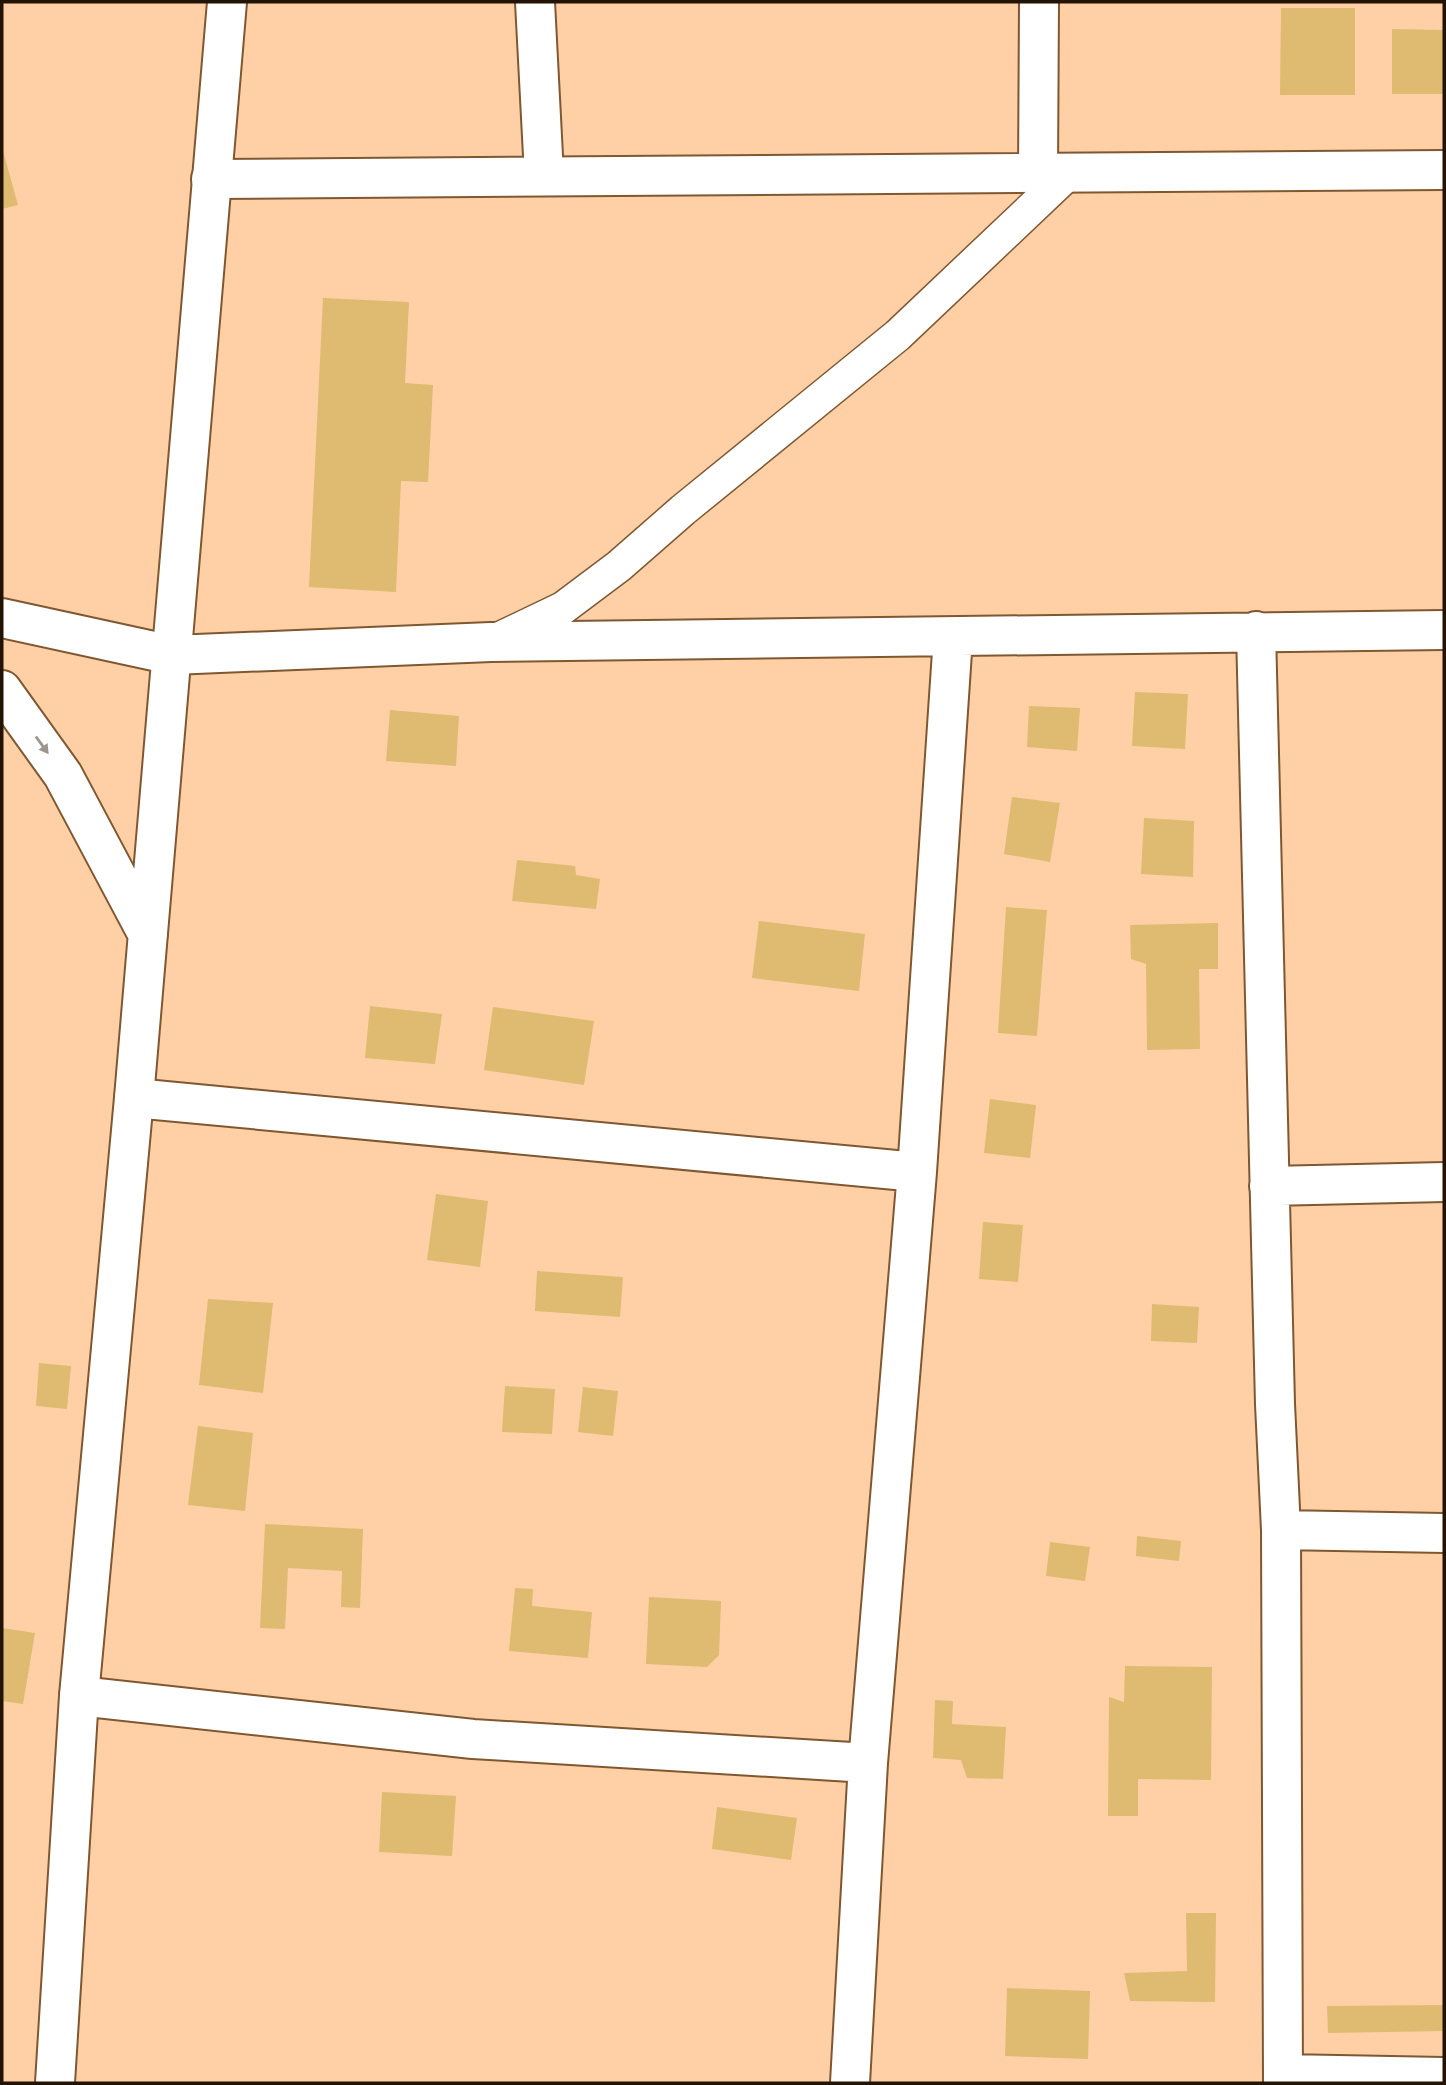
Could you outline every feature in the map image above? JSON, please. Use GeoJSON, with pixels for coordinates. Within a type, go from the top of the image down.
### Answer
{"type":"FeatureCollection","features":[{"type":"Feature","properties":{"kind":"street"},"geometry":{"type":"LineString","coordinates":[[55,2083],[79,1696],[134,1098],[228,2]]}},
{"type":"Feature","properties":{"kind":"street"},"geometry":{"type":"LineString","coordinates":[[535,2],[544,175]]}},
{"type":"Feature","properties":{"kind":"street"},"geometry":{"type":"LineString","coordinates":[[491,642],[563,608],[619,566],[682,510],[898,335],[1054,172],[1039,2]]}},
{"type":"Feature","properties":{"kind":"street"},"geometry":{"type":"LineString","coordinates":[[211,179],[1444,170]]}},
{"type":"Feature","properties":{"kind":"street"},"geometry":{"type":"LineString","coordinates":[[2,618],[172,655],[491,642],[1256,631],[1444,631]]}},
{"type":"Feature","properties":{"kind":"street"},"geometry":{"type":"LineString","coordinates":[[1256,631],[1269,1186],[1281,1530],[1284,2078],[1444,2077]]}},
{"type":"Feature","properties":{"kind":"street"},"geometry":{"type":"LineString","coordinates":[[850,2083],[868,1763],[916,1172],[953,637]]}},
{"type":"Feature","properties":{"kind":"street"},"geometry":{"type":"LineString","coordinates":[[2,690],[62,775],[148,935]]}},
{"type":"Feature","properties":{"kind":"street"},"geometry":{"type":"LineString","coordinates":[[134,1098],[916,1172]]}},
{"type":"Feature","properties":{"kind":"street"},"geometry":{"type":"LineString","coordinates":[[1269,1186],[1444,1182]]}},
{"type":"Feature","properties":{"kind":"street"},"geometry":{"type":"LineString","coordinates":[[1281,1530],[1444,1533]]}},
{"type":"Feature","properties":{"kind":"street"},"geometry":{"type":"LineString","coordinates":[[79,1696],[474,1739],[868,1763]]}},
{"type":"Feature","properties":{"kind":"building"},"geometry":{"type":"Polygon","coordinates":[[[1281,8],[1355,8],[1355,95],[1280,95],[1281,8]]]}},
{"type":"Feature","properties":{"kind":"building"},"geometry":{"type":"Polygon","coordinates":[[[1392,29],[1444,30],[1444,94],[1392,94],[1392,29]]]}},
{"type":"Feature","properties":{"kind":"building"},"geometry":{"type":"Polygon","coordinates":[[[2,147],[18,205],[2,209],[2,147]]]}},
{"type":"Feature","properties":{"kind":"building"},"geometry":{"type":"Polygon","coordinates":[[[323,298],[409,302],[405,383],[433,385],[428,482],[401,481],[396,592],[309,587],[323,298]]]}},
{"type":"Feature","properties":{"kind":"building"},"geometry":{"type":"Polygon","coordinates":[[[1135,692],[1188,694],[1185,749],[1132,746],[1135,692]]]}},
{"type":"Feature","properties":{"kind":"building"},"geometry":{"type":"Polygon","coordinates":[[[1029,706],[1080,708],[1077,751],[1027,747],[1029,706]]]}},
{"type":"Feature","properties":{"kind":"building"},"geometry":{"type":"Polygon","coordinates":[[[390,710],[459,716],[456,766],[386,761],[390,710]]]}},
{"type":"Feature","properties":{"kind":"building"},"geometry":{"type":"Polygon","coordinates":[[[1012,797],[1060,803],[1050,862],[1004,854],[1012,797]]]}},
{"type":"Feature","properties":{"kind":"building"},"geometry":{"type":"Polygon","coordinates":[[[1144,818],[1194,821],[1193,877],[1141,874],[1144,818]]]}},
{"type":"Feature","properties":{"kind":"building"},"geometry":{"type":"Polygon","coordinates":[[[517,860],[575,866],[576,875],[600,879],[596,909],[512,901],[517,860]]]}},
{"type":"Feature","properties":{"kind":"building"},"geometry":{"type":"Polygon","coordinates":[[[1006,907],[1047,910],[1037,1036],[998,1033],[1006,907]]]}},
{"type":"Feature","properties":{"kind":"building"},"geometry":{"type":"Polygon","coordinates":[[[759,921],[865,934],[859,991],[752,978],[759,921]]]}},
{"type":"Feature","properties":{"kind":"building"},"geometry":{"type":"Polygon","coordinates":[[[1218,923],[1218,969],[1199,969],[1200,1049],[1147,1050],[1146,964],[1131,959],[1130,925],[1218,923]]]}},
{"type":"Feature","properties":{"kind":"building"},"geometry":{"type":"Polygon","coordinates":[[[370,1006],[442,1014],[435,1064],[365,1058],[370,1006]]]}},
{"type":"Feature","properties":{"kind":"building"},"geometry":{"type":"Polygon","coordinates":[[[493,1007],[594,1021],[584,1085],[484,1070],[493,1007]]]}},
{"type":"Feature","properties":{"kind":"building"},"geometry":{"type":"Polygon","coordinates":[[[990,1099],[1036,1105],[1030,1158],[984,1153],[990,1099]]]}},
{"type":"Feature","properties":{"kind":"building"},"geometry":{"type":"Polygon","coordinates":[[[436,1194],[488,1201],[480,1267],[427,1260],[436,1194]]]}},
{"type":"Feature","properties":{"kind":"building"},"geometry":{"type":"Polygon","coordinates":[[[983,1222],[1023,1225],[1018,1282],[979,1279],[983,1222]]]}},
{"type":"Feature","properties":{"kind":"building"},"geometry":{"type":"Polygon","coordinates":[[[537,1271],[623,1277],[620,1317],[535,1311],[537,1271]]]}},
{"type":"Feature","properties":{"kind":"building"},"geometry":{"type":"Polygon","coordinates":[[[208,1299],[273,1303],[263,1393],[199,1385],[208,1299]]]}},
{"type":"Feature","properties":{"kind":"building"},"geometry":{"type":"Polygon","coordinates":[[[1152,1304],[1199,1307],[1197,1343],[1151,1341],[1152,1304]]]}},
{"type":"Feature","properties":{"kind":"building"},"geometry":{"type":"Polygon","coordinates":[[[39,1363],[71,1366],[67,1409],[36,1406],[39,1363]]]}},
{"type":"Feature","properties":{"kind":"building"},"geometry":{"type":"Polygon","coordinates":[[[505,1386],[555,1389],[552,1434],[502,1432],[505,1386]]]}},
{"type":"Feature","properties":{"kind":"building"},"geometry":{"type":"Polygon","coordinates":[[[583,1387],[618,1391],[613,1436],[578,1432],[583,1387]]]}},
{"type":"Feature","properties":{"kind":"building"},"geometry":{"type":"Polygon","coordinates":[[[198,1426],[253,1433],[245,1511],[188,1505],[198,1426]]]}},
{"type":"Feature","properties":{"kind":"building"},"geometry":{"type":"Polygon","coordinates":[[[265,1524],[363,1529],[360,1608],[341,1607],[342,1571],[288,1568],[285,1629],[260,1628],[265,1524]]]}},
{"type":"Feature","properties":{"kind":"building"},"geometry":{"type":"Polygon","coordinates":[[[1137,1536],[1181,1541],[1179,1561],[1136,1556],[1137,1536]]]}},
{"type":"Feature","properties":{"kind":"building"},"geometry":{"type":"Polygon","coordinates":[[[1050,1542],[1090,1547],[1085,1581],[1046,1576],[1050,1542]]]}},
{"type":"Feature","properties":{"kind":"building"},"geometry":{"type":"Polygon","coordinates":[[[515,1588],[533,1589],[532,1606],[592,1612],[588,1658],[509,1651],[515,1588]]]}},
{"type":"Feature","properties":{"kind":"building"},"geometry":{"type":"Polygon","coordinates":[[[649,1597],[721,1601],[719,1655],[707,1667],[646,1664],[649,1597]]]}},
{"type":"Feature","properties":{"kind":"building"},"geometry":{"type":"Polygon","coordinates":[[[2,1628],[35,1633],[23,1704],[2,1701],[2,1628]]]}},
{"type":"Feature","properties":{"kind":"building"},"geometry":{"type":"Polygon","coordinates":[[[1125,1666],[1212,1667],[1211,1780],[1138,1779],[1138,1816],[1108,1816],[1109,1697],[1124,1702],[1125,1666]]]}},
{"type":"Feature","properties":{"kind":"building"},"geometry":{"type":"Polygon","coordinates":[[[935,1700],[953,1701],[952,1724],[1006,1727],[1003,1779],[967,1778],[961,1760],[933,1758],[935,1700]]]}},
{"type":"Feature","properties":{"kind":"building"},"geometry":{"type":"Polygon","coordinates":[[[382,1792],[456,1796],[452,1856],[379,1852],[382,1792]]]}},
{"type":"Feature","properties":{"kind":"building"},"geometry":{"type":"Polygon","coordinates":[[[717,1807],[797,1818],[791,1860],[712,1849],[717,1807]]]}},
{"type":"Feature","properties":{"kind":"building"},"geometry":{"type":"Polygon","coordinates":[[[1186,1913],[1216,1913],[1215,2002],[1130,2001],[1124,1973],[1187,1971],[1186,1913]]]}},
{"type":"Feature","properties":{"kind":"building"},"geometry":{"type":"Polygon","coordinates":[[[1007,1988],[1090,1991],[1088,2059],[1005,2056],[1007,1988]]]}},
{"type":"Feature","properties":{"kind":"building"},"geometry":{"type":"Polygon","coordinates":[[[1444,2005],[1444,2031],[1328,2033],[1327,2006],[1444,2005]]]}}]}
